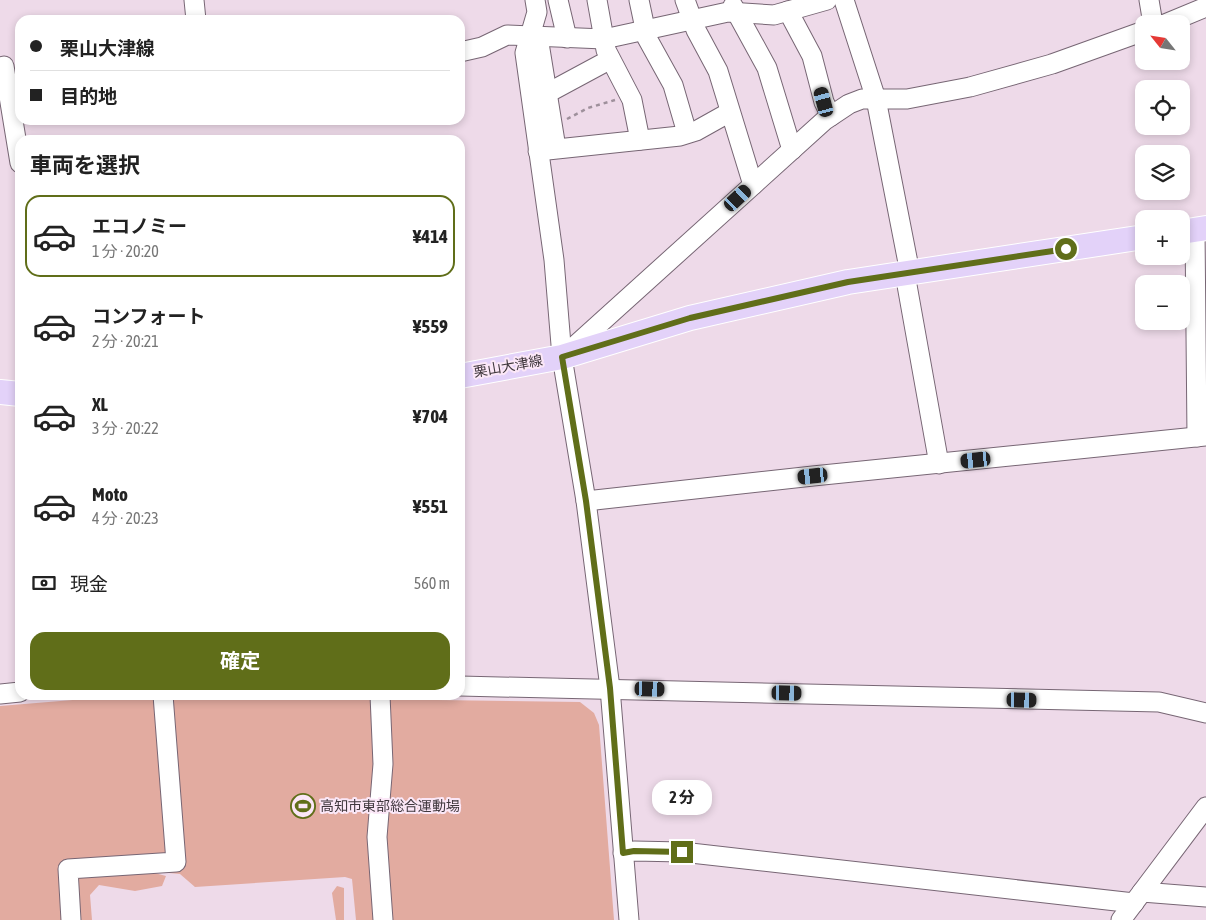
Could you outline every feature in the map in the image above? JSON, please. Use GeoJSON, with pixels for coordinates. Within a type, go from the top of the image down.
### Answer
{"type":"FeatureCollection","features":[{"type":"Feature","properties":{"kind":"main road","name":"栗山大津線"},"geometry":{"type":"LineString","coordinates":[[465,375],[562,357],[690,318],[848,282],[1135,238]]}},
{"type":"Feature","properties":{"kind":"main road"},"geometry":{"type":"LineString","coordinates":[[0,392],[15,394]]}},
{"type":"Feature","properties":{"kind":"street"},"geometry":{"type":"LineString","coordinates":[[194,0],[196,15]]}},
{"type":"Feature","properties":{"kind":"street"},"geometry":{"type":"LineString","coordinates":[[535,0],[537,12],[533,37],[524,54],[539,95],[554,128],[547,150]]}},
{"type":"Feature","properties":{"kind":"street"},"geometry":{"type":"LineString","coordinates":[[558,0],[566,38]]}},
{"type":"Feature","properties":{"kind":"street"},"geometry":{"type":"LineString","coordinates":[[597,0],[609,60],[629,96],[640,130],[640,140]]}},
{"type":"Feature","properties":{"kind":"street"},"geometry":{"type":"LineString","coordinates":[[639,0],[646,38],[673,85],[687,134]]}},
{"type":"Feature","properties":{"kind":"street"},"geometry":{"type":"LineString","coordinates":[[686,0],[692,19],[718,71],[753,185]]}},
{"type":"Feature","properties":{"kind":"street"},"geometry":{"type":"LineString","coordinates":[[733,7],[774,15],[827,0]]}},
{"type":"Feature","properties":{"kind":"street"},"geometry":{"type":"LineString","coordinates":[[844,0],[876,99],[939,464]]}},
{"type":"Feature","properties":{"kind":"street"},"geometry":{"type":"LineString","coordinates":[[1149,0],[1152,15]]}},
{"type":"Feature","properties":{"kind":"street"},"geometry":{"type":"LineString","coordinates":[[465,51],[482,47],[507,35],[604,39],[728,12],[733,7]]}},
{"type":"Feature","properties":{"kind":"street"},"geometry":{"type":"LineString","coordinates":[[733,7],[767,68],[792,150]]}},
{"type":"Feature","properties":{"kind":"street"},"geometry":{"type":"LineString","coordinates":[[1187,15],[1206,7]]}},
{"type":"Feature","properties":{"kind":"street"},"geometry":{"type":"LineString","coordinates":[[788,11],[812,56],[824,102],[831,116]]}},
{"type":"Feature","properties":{"kind":"street"},"geometry":{"type":"LineString","coordinates":[[562,357],[610,317],[831,116],[862,99],[907,99],[970,87],[1052,64],[1135,34]]}},
{"type":"Feature","properties":{"kind":"street"},"geometry":{"type":"LineString","coordinates":[[539,95],[609,60]]}},
{"type":"Feature","properties":{"kind":"street"},"geometry":{"type":"LineString","coordinates":[[8,65],[15,122]]}},
{"type":"Feature","properties":{"kind":"street"},"geometry":{"type":"LineString","coordinates":[[539,95],[547,150],[562,357],[586,501],[610,688],[628,920]]}},
{"type":"Feature","properties":{"kind":"street"},"geometry":{"type":"LineString","coordinates":[[547,150],[687,134],[730,112]]}},
{"type":"Feature","properties":{"kind":"street"},"geometry":{"type":"LineString","coordinates":[[586,501],[1202,437],[1194,230]]}},
{"type":"Feature","properties":{"kind":"street"},"geometry":{"type":"LineString","coordinates":[[465,686],[1159,702],[1206,713]]}},
{"type":"Feature","properties":{"kind":"street"},"geometry":{"type":"LineString","coordinates":[[0,694],[15,692]]}},
{"type":"Feature","properties":{"kind":"street"},"geometry":{"type":"LineString","coordinates":[[71,920],[68,869],[176,862],[163,700]]}},
{"type":"Feature","properties":{"kind":"street"},"geometry":{"type":"LineString","coordinates":[[380,700],[384,764],[377,837],[383,920]]}},
{"type":"Feature","properties":{"kind":"street"},"geometry":{"type":"LineString","coordinates":[[1121,920],[1206,807]]}},
{"type":"Feature","properties":{"kind":"street"},"geometry":{"type":"LineString","coordinates":[[623,853],[634,851],[682,852],[1138,897],[1206,897]]}},
{"type":"Feature","properties":{"kind":"path"},"geometry":{"type":"LineString","coordinates":[[554,128],[588,108],[629,96]]}},
{"type":"Feature","properties":{"kind":"shaded area","name":"高知市東部総合運動場"},"geometry":{"type":"Polygon","coordinates":[[[73,700],[580,702],[594,713],[599,725],[614,920],[356,920],[352,879],[345,877],[195,887],[180,874],[147,871],[166,876],[162,886],[135,891],[99,885],[90,895],[92,920],[79,920],[75,876],[77,920],[0,920],[0,706],[73,700]]]}},
{"type":"Feature","properties":{"kind":"shaded area"},"geometry":{"type":"Polygon","coordinates":[[[337,886],[344,888],[344,920],[336,920],[332,893],[337,886]]]}},
{"type":"Feature","properties":{"kind":"place","name":"高知市東部総合運動場"},"geometry":{"type":"Point","coordinates":[303,806]}},
{"type":"Feature","properties":{"kind":"route"},"geometry":{"type":"LineString","coordinates":[[682,852],[634,851],[623,853],[610,688],[586,501],[562,357],[690,318],[848,282],[1066,249]]}}]}
